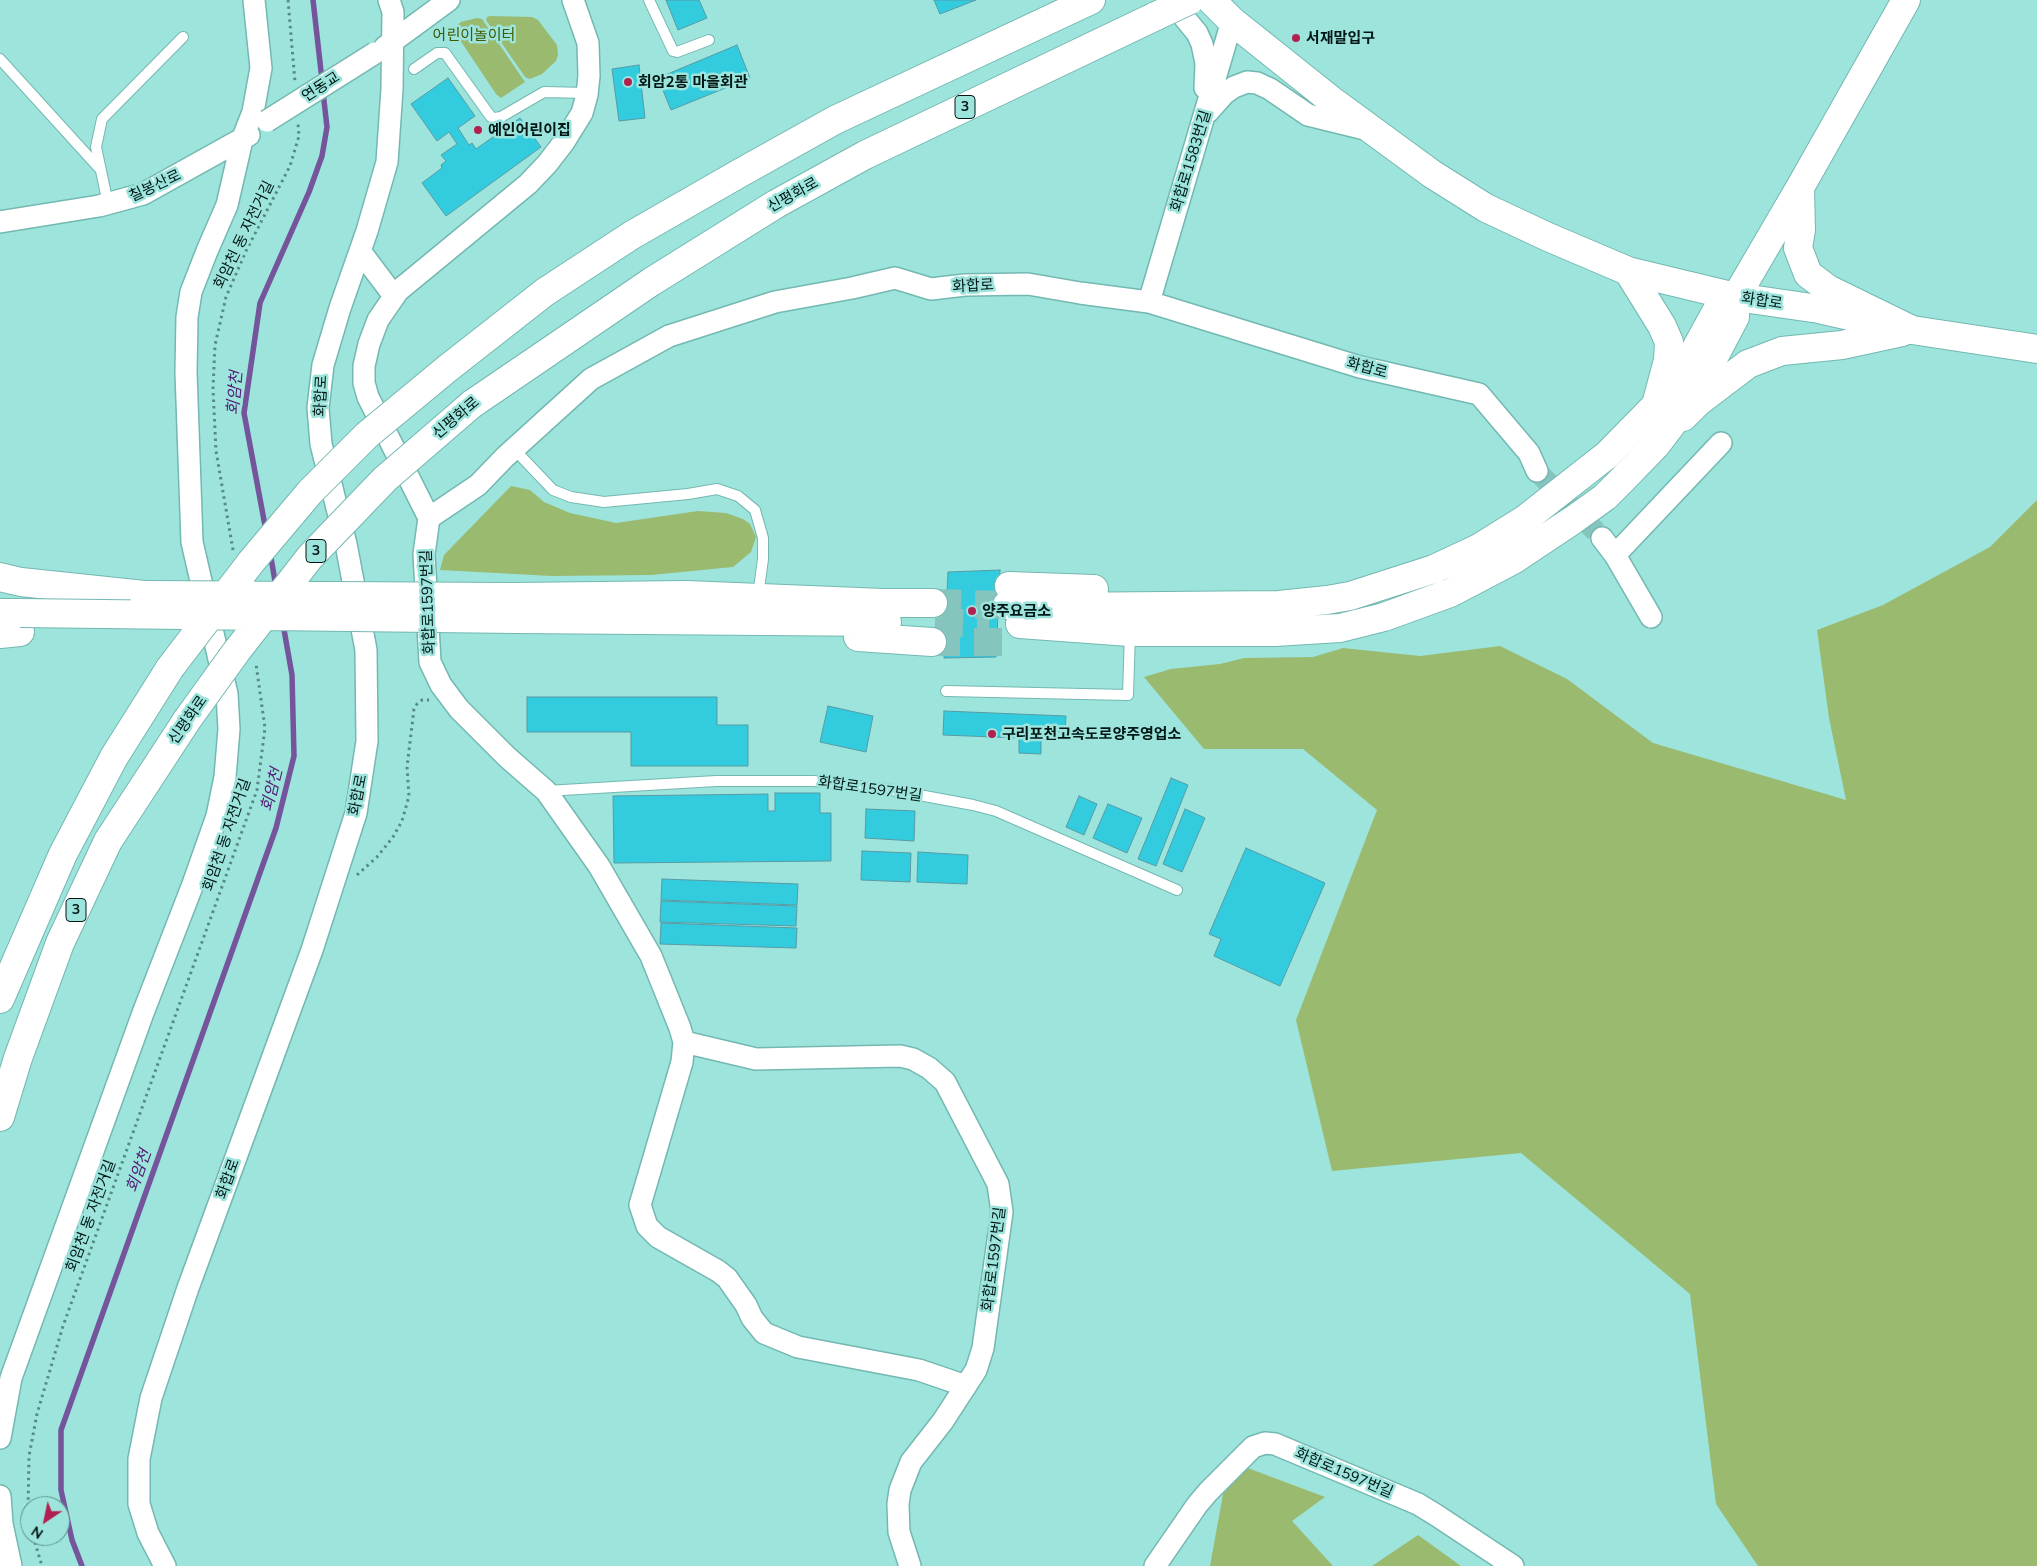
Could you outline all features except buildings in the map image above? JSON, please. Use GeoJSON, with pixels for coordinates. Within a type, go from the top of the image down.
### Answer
{"type":"FeatureCollection","features":[{"type":"Feature","properties":{"kind":"main road","name":"3"},"geometry":{"type":"LineString","coordinates":[[0,999],[63,854],[114,757],[170,668],[251,562],[310,492],[367,435],[448,368],[545,292],[632,235],[835,120],[1091,0]]}},
{"type":"Feature","properties":{"kind":"main road","name":"신평화로"},"geometry":{"type":"LineString","coordinates":[[0,1117],[18,1058],[60,943],[108,841],[187,720],[236,652],[310,557],[385,479],[472,404],[651,282],[776,204],[865,155],[1163,8],[1190,0]]}},
{"type":"Feature","properties":{"kind":"main road","name":"화합로"},"geometry":{"type":"LineString","coordinates":[[1211,0],[1232,21],[1370,130],[1432,174],[1486,208],[1628,271],[1736,297],[1819,309],[1912,330],[2037,348]]}},
{"type":"Feature","properties":{"kind":"main road"},"geometry":{"type":"LineString","coordinates":[[1906,0],[1800,189],[1736,297],[1716,312],[1682,374],[1656,405],[1607,455],[1524,520],[1479,548],[1434,569],[1350,596],[1279,605],[1051,607],[1008,614],[1130,638],[1340,628],[1384,617],[1450,593],[1490,573],[1573,520],[1605,497],[1698,402],[1748,364],[1782,351],[1842,345],[1912,330]]}},
{"type":"Feature","properties":{"kind":"main road"},"geometry":{"type":"LineString","coordinates":[[1800,189],[1801,230],[1798,248],[1808,274],[1828,289],[1912,330]]}},
{"type":"Feature","properties":{"kind":"main road"},"geometry":{"type":"LineString","coordinates":[[1628,271],[1662,326],[1669,342],[1668,360],[1656,405]]}},
{"type":"Feature","properties":{"kind":"main road"},"geometry":{"type":"LineString","coordinates":[[1656,445],[1694,395],[1735,317],[1736,297]]}},
{"type":"Feature","properties":{"kind":"main road"},"geometry":{"type":"LineString","coordinates":[[10,605],[144,595],[515,608],[637,619],[936,614],[883,603],[758,590],[515,608],[220,616],[10,605]]}},
{"type":"Feature","properties":{"kind":"street"},"geometry":{"type":"LineString","coordinates":[[0,1438],[11,1378],[193,884],[217,816],[225,777],[229,729],[227,694],[192,542],[187,401],[187,316],[191,292],[227,205],[242,140],[253,112],[261,68],[254,0]]}},
{"type":"Feature","properties":{"kind":"street","name":"화합로"},"geometry":{"type":"LineString","coordinates":[[165,1566],[148,1533],[139,1504],[139,1460],[151,1398],[188,1288],[312,950],[356,813],[368,741],[366,650],[346,544],[321,444],[318,408],[323,365],[387,162],[392,89],[383,48],[393,12],[389,0]]}},
{"type":"Feature","properties":{"kind":"street"},"geometry":{"type":"LineString","coordinates":[[383,48],[450,0]]}},
{"type":"Feature","properties":{"kind":"street"},"geometry":{"type":"LineString","coordinates":[[429,518],[368,397],[364,383],[364,366],[369,344],[378,320],[406,282],[454,246],[528,184],[564,142],[582,113],[589,76],[588,43],[573,0]]}},
{"type":"Feature","properties":{"kind":"street"},"geometry":{"type":"LineString","coordinates":[[1163,8],[1197,33],[1202,44],[1206,63],[1204,118]]}},
{"type":"Feature","properties":{"kind":"street","name":"화합로1583번길"},"geometry":{"type":"LineString","coordinates":[[1149,302],[1232,21]]}},
{"type":"Feature","properties":{"kind":"street","name":"연동교"},"geometry":{"type":"LineString","coordinates":[[267,121],[383,48]]}},
{"type":"Feature","properties":{"kind":"street"},"geometry":{"type":"LineString","coordinates":[[1204,118],[1224,94],[1234,87],[1247,82],[1257,82],[1308,114],[1370,130]]}},
{"type":"Feature","properties":{"kind":"street","name":"칠봉산로"},"geometry":{"type":"LineString","coordinates":[[0,222],[108,204],[143,194],[242,140],[267,121]]}},
{"type":"Feature","properties":{"kind":"street"},"geometry":{"type":"LineString","coordinates":[[360,251],[394,296]]}},
{"type":"Feature","properties":{"kind":"street","name":"화합로"},"geometry":{"type":"LineString","coordinates":[[429,518],[478,485],[514,449],[591,379],[669,336],[775,302],[895,278],[931,289],[965,285],[1028,284],[1149,302],[1360,367],[1479,394],[1529,453],[1537,471]]}},
{"type":"Feature","properties":{"kind":"street"},"geometry":{"type":"LineString","coordinates":[[1615,555],[1721,444]]}},
{"type":"Feature","properties":{"kind":"street","name":"화합로1597번길"},"geometry":{"type":"LineString","coordinates":[[429,518],[424,554],[430,662],[441,685],[459,709],[507,757],[546,791],[599,866],[651,956],[684,1042],[682,1062],[640,1205],[647,1226],[658,1237],[710,1266],[727,1278],[746,1304],[752,1318],[764,1332],[798,1347],[919,1370],[966,1386]]}},
{"type":"Feature","properties":{"kind":"street"},"geometry":{"type":"LineString","coordinates":[[1602,538],[1615,555],[1651,617]]}},
{"type":"Feature","properties":{"kind":"street","name":"화합로1597번길"},"geometry":{"type":"LineString","coordinates":[[684,1042],[756,1059],[900,1056],[921,1062],[945,1082],[998,1184],[1002,1212],[983,1348],[976,1370],[943,1421],[911,1462],[900,1490],[898,1504],[899,1532],[910,1566]]}},
{"type":"Feature","properties":{"kind":"street","name":"화합로1597번길"},"geometry":{"type":"LineString","coordinates":[[1155,1566],[1208,1492],[1253,1447],[1265,1444],[1275,1444],[1418,1504],[1513,1566]]}},
{"type":"Feature","properties":{"kind":"street"},"geometry":{"type":"LineString","coordinates":[[0,1496],[2,1524],[11,1566]]}},
{"type":"Feature","properties":{"kind":"lane"},"geometry":{"type":"LineString","coordinates":[[649,0],[673,51],[677,52],[709,40]]}},
{"type":"Feature","properties":{"kind":"lane"},"geometry":{"type":"LineString","coordinates":[[108,204],[99,168],[96,142],[102,119],[183,37]]}},
{"type":"Feature","properties":{"kind":"lane"},"geometry":{"type":"LineString","coordinates":[[414,69],[437,53],[445,53],[491,117],[494,118],[501,117],[544,92],[587,93]]}},
{"type":"Feature","properties":{"kind":"lane"},"geometry":{"type":"LineString","coordinates":[[0,59],[99,168]]}},
{"type":"Feature","properties":{"kind":"lane"},"geometry":{"type":"LineString","coordinates":[[514,449],[553,490],[570,497],[604,502],[688,494],[717,489],[738,496],[755,510],[763,538],[758,590]]}},
{"type":"Feature","properties":{"kind":"lane"},"geometry":{"type":"LineString","coordinates":[[946,691],[1128,695],[1130,638]]}},
{"type":"Feature","properties":{"kind":"lane","name":"화합로1597번길"},"geometry":{"type":"LineString","coordinates":[[546,791],[716,781],[814,781],[887,789],[973,805],[996,812],[1177,890]]}},
{"type":"Feature","properties":{"kind":"path"},"geometry":{"type":"LineString","coordinates":[[288,0],[296,92]]}},
{"type":"Feature","properties":{"kind":"path","name":"회암천 동 자전거길"},"geometry":{"type":"LineString","coordinates":[[234,555],[216,451],[213,389],[215,345],[226,297],[246,251],[290,166],[299,136],[297,118]]}},
{"type":"Feature","properties":{"kind":"path","name":"회암천 동 자전거길"},"geometry":{"type":"LineString","coordinates":[[28,1496],[29,1456],[37,1414],[63,1326],[257,790],[265,728],[256,660]]}},
{"type":"Feature","properties":{"kind":"path"},"geometry":{"type":"LineString","coordinates":[[333,884],[350,879],[377,857],[393,837],[402,821],[409,796],[407,767],[414,709],[417,704],[422,700],[429,700],[459,709]]}},
{"type":"Feature","properties":{"kind":"path"},"geometry":{"type":"LineString","coordinates":[[36,1546],[42,1566]]}},
{"type":"Feature","properties":{"kind":"green space"},"geometry":{"type":"Polygon","coordinates":[[[490,16],[532,17],[538,20],[557,45],[558,55],[556,61],[542,74],[530,79],[525,77],[486,20],[490,16]]]}},
{"type":"Feature","properties":{"kind":"green space","name":"어린이놀이터"},"geometry":{"type":"Polygon","coordinates":[[[477,18],[482,19],[525,82],[501,98],[496,94],[454,31],[461,22],[477,18]]]}},
{"type":"Feature","properties":{"kind":"green space"},"geometry":{"type":"Polygon","coordinates":[[[511,486],[530,490],[544,502],[570,513],[616,523],[698,511],[726,513],[743,519],[750,524],[756,537],[751,552],[733,567],[651,575],[552,576],[440,570],[444,555],[511,486]]]}},
{"type":"Feature","properties":{"kind":"green space"},"geometry":{"type":"Polygon","coordinates":[[[2037,500],[2037,1566],[1758,1566],[1716,1504],[1690,1294],[1521,1153],[1332,1171],[1296,1020],[1377,810],[1303,749],[1204,749],[1144,677],[1171,669],[1220,664],[1244,658],[1313,657],[1343,648],[1420,656],[1500,646],[1567,679],[1653,743],[1846,800],[1829,718],[1817,630],[1883,605],[1990,547],[2037,500]]]}},
{"type":"Feature","properties":{"kind":"green space"},"geometry":{"type":"Polygon","coordinates":[[[1229,1461],[1325,1497],[1292,1521],[1333,1566],[1210,1566],[1229,1461]]]}},
{"type":"Feature","properties":{"kind":"green space"},"geometry":{"type":"Polygon","coordinates":[[[1418,1535],[1461,1566],[1372,1566],[1418,1535]]]}},
{"type":"Feature","properties":{"kind":"waterway","name":"회암천"},"geometry":{"type":"LineString","coordinates":[[313,0],[322,80]]}},
{"type":"Feature","properties":{"kind":"waterway","name":"회암천"},"geometry":{"type":"LineString","coordinates":[[266,531],[244,413],[260,303],[309,192],[322,156],[327,127],[323,92]]}},
{"type":"Feature","properties":{"kind":"waterway","name":"회암천"},"geometry":{"type":"LineString","coordinates":[[270,552],[276,587]]}},
{"type":"Feature","properties":{"kind":"waterway","name":"회암천"},"geometry":{"type":"LineString","coordinates":[[82,1566],[72,1540],[61,1490],[61,1430],[276,828],[294,756],[292,675],[283,624]]}},
{"type":"Feature","properties":{"kind":"tunnel"},"geometry":{"type":"LineString","coordinates":[[1537,471],[1602,538]]}},
{"type":"Feature","properties":{"kind":"tunnel"},"geometry":{"type":"LineString","coordinates":[[933,603],[1007,605]]}},
{"type":"Feature","properties":{"kind":"tunnel"},"geometry":{"type":"LineString","coordinates":[[935,622],[989,624]]}},
{"type":"Feature","properties":{"kind":"tunnel"},"geometry":{"type":"LineString","coordinates":[[932,642],[1008,642]]}},
{"type":"Feature","properties":{"kind":"place","name":"서재말입구"},"geometry":{"type":"Point","coordinates":[1296,38]}},
{"type":"Feature","properties":{"kind":"place","name":"회암2통 마을회관"},"geometry":{"type":"Point","coordinates":[628,82]}},
{"type":"Feature","properties":{"kind":"place","name":"예인어린이집"},"geometry":{"type":"Point","coordinates":[478,130]}},
{"type":"Feature","properties":{"kind":"place","name":"양주요금소"},"geometry":{"type":"Point","coordinates":[972,611]}},
{"type":"Feature","properties":{"kind":"place","name":"구리포천고속도로양주영업소"},"geometry":{"type":"Point","coordinates":[992,734]}}]}
